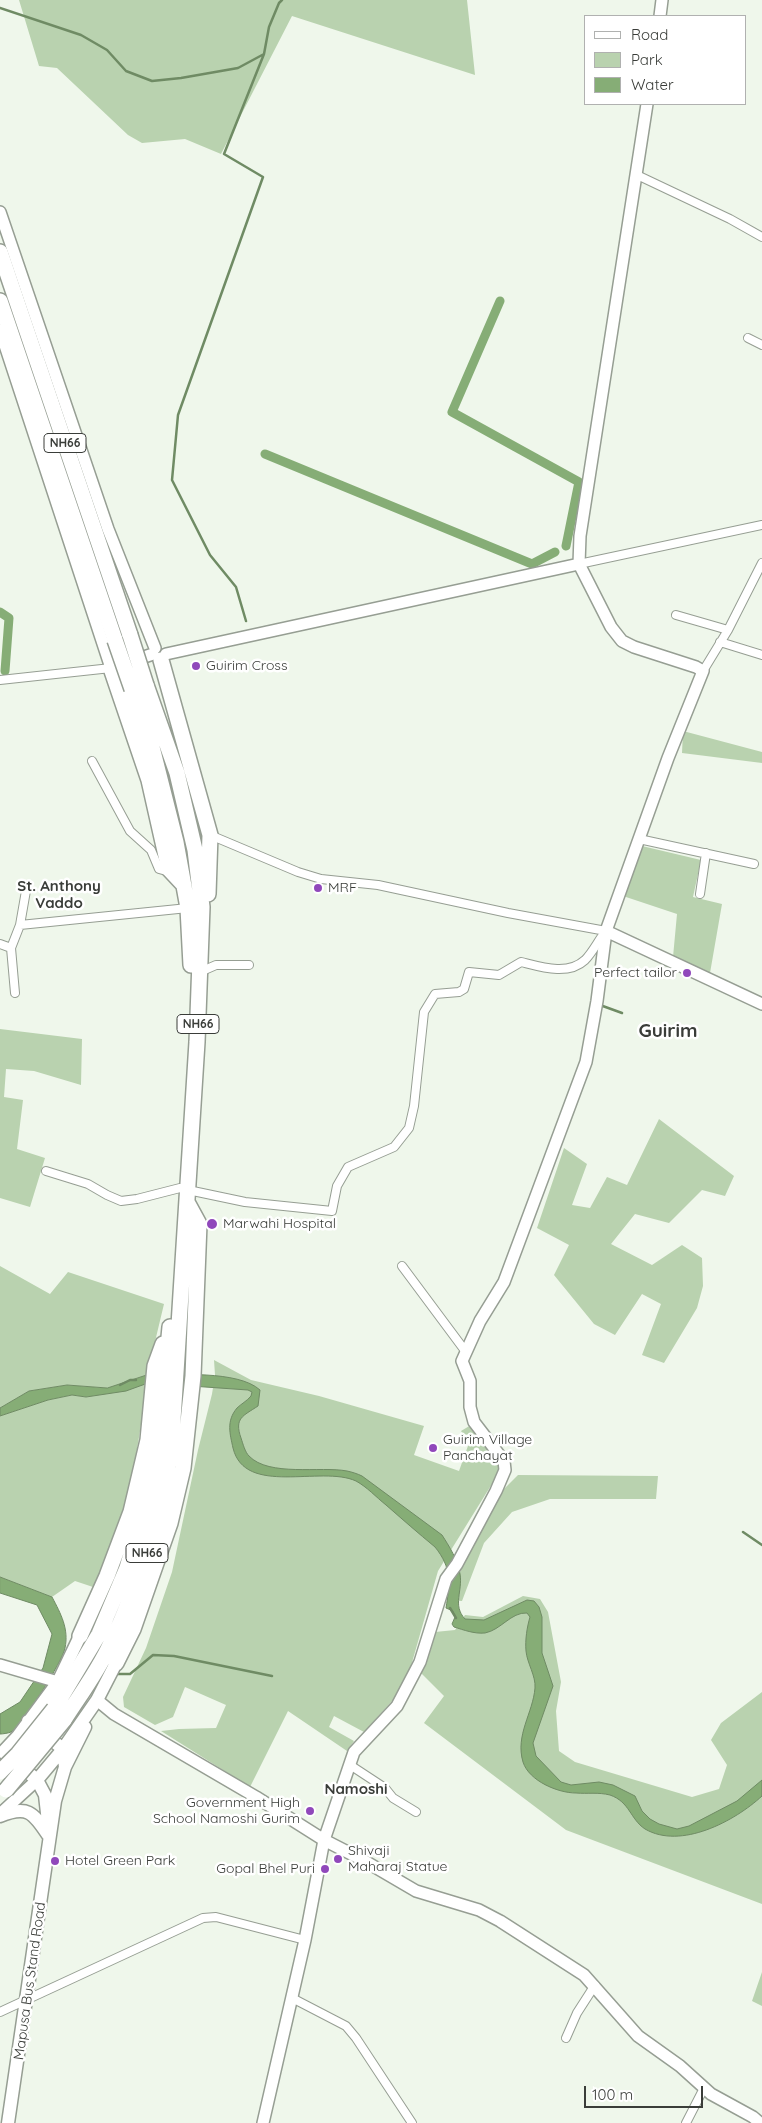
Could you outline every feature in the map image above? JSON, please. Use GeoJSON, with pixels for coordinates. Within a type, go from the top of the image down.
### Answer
{"type":"FeatureCollection","features":[{"type":"Feature","properties":{"kind":"highway","name":"NH66"},"geometry":{"type":"LineString","coordinates":[[0,252],[177,773],[195,850],[195,907],[200,972],[185,1194],[172,1442],[163,1496],[141,1575],[114,1637],[3,1792]]}},
{"type":"Feature","properties":{"kind":"highway","name":"NH66"},"geometry":{"type":"LineString","coordinates":[[0,302],[152,747],[176,842],[184,884],[195,907],[191,958],[185,1194],[158,1450],[150,1491],[127,1568],[99,1634],[59,1714],[0,1772]]}},
{"type":"Feature","properties":{"kind":"highway"},"geometry":{"type":"LineString","coordinates":[[159,654],[210,835],[208,894],[195,907]]}},
{"type":"Feature","properties":{"kind":"highway"},"geometry":{"type":"LineString","coordinates":[[111,668],[149,780],[170,872],[184,884]]}},
{"type":"Feature","properties":{"kind":"highway"},"geometry":{"type":"LineString","coordinates":[[116,1664],[133,1629],[170,1523],[183,1468],[193,1376],[199,1224],[185,1194]]}},
{"type":"Feature","properties":{"kind":"highway"},"geometry":{"type":"LineString","coordinates":[[80,1636],[107,1576],[131,1512],[148,1440],[155,1366],[170,1323]]}},
{"type":"Feature","properties":{"kind":"main road"},"geometry":{"type":"LineString","coordinates":[[50,1839],[45,1796],[37,1780],[1,1754],[28,1722],[69,1659],[80,1636]]}},
{"type":"Feature","properties":{"kind":"main road"},"geometry":{"type":"LineString","coordinates":[[50,1839],[55,1802],[65,1767],[84,1732],[94,1705],[116,1664]]}},
{"type":"Feature","properties":{"kind":"main road"},"geometry":{"type":"LineString","coordinates":[[37,1780],[63,1749],[94,1705]]}},
{"type":"Feature","properties":{"kind":"main road"},"geometry":{"type":"LineString","coordinates":[[28,1722],[63,1749],[65,1767]]}},
{"type":"Feature","properties":{"kind":"main road"},"geometry":{"type":"LineString","coordinates":[[0,1815],[15,1810],[32,1815],[38,1820],[50,1839]]}},
{"type":"Feature","properties":{"kind":"main road","name":"Mapusa Bus Stand Road"},"geometry":{"type":"LineString","coordinates":[[8,2123],[50,1839]]}},
{"type":"Feature","properties":{"kind":"street"},"geometry":{"type":"LineString","coordinates":[[660,15],[662,0]]}},
{"type":"Feature","properties":{"kind":"street"},"geometry":{"type":"LineString","coordinates":[[647,105],[580,536],[579,564],[610,627],[622,641],[703,671]]}},
{"type":"Feature","properties":{"kind":"street"},"geometry":{"type":"LineString","coordinates":[[637,175],[730,219],[762,237]]}},
{"type":"Feature","properties":{"kind":"street"},"geometry":{"type":"LineString","coordinates":[[0,212],[108,529],[159,654]]}},
{"type":"Feature","properties":{"kind":"street"},"geometry":{"type":"LineString","coordinates":[[0,330],[111,668]]}},
{"type":"Feature","properties":{"kind":"street"},"geometry":{"type":"LineString","coordinates":[[748,338],[762,345]]}},
{"type":"Feature","properties":{"kind":"street"},"geometry":{"type":"LineString","coordinates":[[0,680],[111,668],[159,654],[762,525]]}},
{"type":"Feature","properties":{"kind":"street"},"geometry":{"type":"LineString","coordinates":[[263,2123],[306,1940],[324,1840],[354,1752],[397,1706],[420,1662],[446,1579],[457,1564],[496,1491],[505,1470],[504,1461],[474,1422],[470,1406],[470,1381],[462,1361],[480,1321],[504,1282],[586,1062],[597,1001],[606,931],[668,758],[703,671],[728,630],[762,563]]}},
{"type":"Feature","properties":{"kind":"street"},"geometry":{"type":"LineString","coordinates":[[676,614],[728,630]]}},
{"type":"Feature","properties":{"kind":"street"},"geometry":{"type":"LineString","coordinates":[[720,642],[762,655]]}},
{"type":"Feature","properties":{"kind":"street"},"geometry":{"type":"LineString","coordinates":[[92,761],[130,831],[152,850],[158,869],[170,872]]}},
{"type":"Feature","properties":{"kind":"street"},"geometry":{"type":"LineString","coordinates":[[210,835],[298,872],[321,879],[378,884],[508,913],[606,931],[762,1004]]}},
{"type":"Feature","properties":{"kind":"street"},"geometry":{"type":"LineString","coordinates":[[639,839],[754,864]]}},
{"type":"Feature","properties":{"kind":"street"},"geometry":{"type":"LineString","coordinates":[[700,894],[706,853]]}},
{"type":"Feature","properties":{"kind":"street"},"geometry":{"type":"LineString","coordinates":[[15,993],[11,948],[20,925],[27,886]]}},
{"type":"Feature","properties":{"kind":"street"},"geometry":{"type":"LineString","coordinates":[[20,925],[195,907]]}},
{"type":"Feature","properties":{"kind":"street"},"geometry":{"type":"LineString","coordinates":[[46,1171],[88,1184],[122,1201],[185,1194],[332,1211],[338,1186],[348,1167],[394,1147],[409,1128],[414,1106],[424,1012],[435,994],[459,992],[464,989],[469,972],[499,975],[521,962],[546,968],[569,969],[585,960],[606,931]]}},
{"type":"Feature","properties":{"kind":"street"},"geometry":{"type":"LineString","coordinates":[[0,944],[11,948]]}},
{"type":"Feature","properties":{"kind":"street"},"geometry":{"type":"LineString","coordinates":[[200,972],[216,965],[249,965]]}},
{"type":"Feature","properties":{"kind":"street"},"geometry":{"type":"LineString","coordinates":[[402,1266],[466,1352]]}},
{"type":"Feature","properties":{"kind":"street"},"geometry":{"type":"LineString","coordinates":[[0,1665],[54,1680]]}},
{"type":"Feature","properties":{"kind":"street"},"geometry":{"type":"LineString","coordinates":[[94,1705],[114,1714],[256,1797],[324,1840],[416,1891],[479,1910],[584,1975],[638,2036],[680,2066],[704,2088],[760,2123]]}},
{"type":"Feature","properties":{"kind":"street"},"geometry":{"type":"LineString","coordinates":[[350,1765],[385,1788],[393,1798],[416,1812]]}},
{"type":"Feature","properties":{"kind":"street"},"geometry":{"type":"LineString","coordinates":[[0,1815],[37,1780]]}},
{"type":"Feature","properties":{"kind":"street"},"geometry":{"type":"LineString","coordinates":[[0,2012],[203,1918],[216,1917],[306,1940]]}},
{"type":"Feature","properties":{"kind":"street"},"geometry":{"type":"LineString","coordinates":[[566,2038],[577,2013],[594,1985]]}},
{"type":"Feature","properties":{"kind":"street"},"geometry":{"type":"LineString","coordinates":[[292,1998],[346,2026],[412,2123]]}},
{"type":"Feature","properties":{"kind":"street"},"geometry":{"type":"LineString","coordinates":[[686,2123],[704,2088]]}},
{"type":"Feature","properties":{"kind":"green space"},"geometry":{"type":"Polygon","coordinates":[[[19,0],[467,0],[475,75],[292,16],[221,154],[185,139],[142,143],[128,135],[57,68],[39,66],[19,0]]]}},
{"type":"Feature","properties":{"kind":"green space"},"geometry":{"type":"Polygon","coordinates":[[[683,731],[762,752],[762,763],[682,753],[683,731]]]}},
{"type":"Feature","properties":{"kind":"green space"},"geometry":{"type":"Polygon","coordinates":[[[642,846],[701,860],[693,897],[722,904],[710,973],[673,957],[677,914],[623,896],[642,846]]]}},
{"type":"Feature","properties":{"kind":"green space"},"geometry":{"type":"Polygon","coordinates":[[[0,1029],[82,1039],[81,1085],[34,1071],[6,1069],[4,1097],[23,1100],[17,1149],[45,1158],[30,1207],[0,1198],[0,1029]]]}},
{"type":"Feature","properties":{"kind":"green space"},"geometry":{"type":"Polygon","coordinates":[[[659,1119],[734,1176],[725,1196],[702,1190],[669,1223],[635,1214],[611,1244],[652,1265],[682,1245],[702,1258],[703,1286],[697,1308],[664,1363],[642,1355],[661,1304],[642,1294],[615,1335],[594,1324],[554,1275],[569,1245],[537,1228],[564,1148],[587,1164],[572,1205],[590,1208],[607,1177],[627,1185],[659,1119]]]}},
{"type":"Feature","properties":{"kind":"green space"},"geometry":{"type":"Polygon","coordinates":[[[0,1266],[50,1294],[68,1272],[164,1304],[147,1375],[107,1388],[67,1385],[29,1391],[0,1408],[0,1266]]]}},
{"type":"Feature","properties":{"kind":"green space"},"geometry":{"type":"Polygon","coordinates":[[[214,1360],[251,1380],[319,1396],[424,1426],[414,1455],[459,1471],[469,1443],[461,1431],[471,1425],[491,1449],[499,1467],[495,1479],[438,1571],[411,1666],[393,1700],[364,1732],[334,1716],[329,1727],[354,1741],[347,1751],[288,1711],[250,1787],[161,1731],[216,1728],[226,1705],[185,1687],[173,1717],[155,1725],[124,1707],[123,1697],[146,1648],[172,1572],[212,1394],[215,1375],[214,1360]]]}},
{"type":"Feature","properties":{"kind":"green space"},"geometry":{"type":"Polygon","coordinates":[[[148,1383],[128,1503],[96,1588],[75,1581],[52,1597],[0,1577],[0,1416],[48,1400],[72,1395],[86,1397],[148,1383]]]}},
{"type":"Feature","properties":{"kind":"green space"},"geometry":{"type":"Polygon","coordinates":[[[518,1475],[658,1476],[656,1499],[550,1499],[512,1512],[484,1543],[462,1601],[446,1600],[494,1499],[518,1475]]]}},
{"type":"Feature","properties":{"kind":"green space"},"geometry":{"type":"Polygon","coordinates":[[[523,1596],[540,1599],[548,1612],[561,1682],[556,1711],[559,1751],[575,1762],[692,1797],[719,1789],[727,1765],[711,1740],[721,1723],[762,1692],[762,1904],[566,1830],[424,1723],[444,1696],[419,1671],[435,1632],[455,1630],[465,1615],[483,1617],[523,1596]]]}},
{"type":"Feature","properties":{"kind":"green space"},"geometry":{"type":"Polygon","coordinates":[[[762,1972],[762,2006],[752,2001],[762,1972]]]}},
{"type":"Feature","properties":{"kind":"water"},"geometry":{"type":"Polygon","coordinates":[[[190,1374],[222,1376],[237,1379],[260,1390],[258,1406],[248,1412],[239,1422],[239,1431],[243,1445],[249,1456],[258,1462],[282,1469],[336,1470],[362,1476],[442,1535],[453,1553],[459,1569],[461,1580],[458,1603],[461,1614],[465,1619],[484,1620],[527,1600],[534,1601],[539,1607],[542,1617],[542,1653],[553,1686],[533,1743],[536,1756],[561,1782],[571,1785],[599,1782],[613,1785],[635,1796],[642,1811],[650,1819],[659,1824],[677,1829],[689,1826],[737,1801],[762,1780],[762,1796],[737,1815],[707,1830],[675,1836],[659,1835],[640,1825],[626,1806],[617,1798],[610,1795],[561,1791],[545,1785],[531,1775],[526,1769],[521,1752],[523,1733],[535,1688],[526,1651],[526,1634],[530,1617],[527,1613],[521,1613],[485,1633],[454,1627],[452,1624],[455,1617],[453,1611],[446,1608],[449,1583],[447,1569],[441,1555],[435,1547],[364,1486],[356,1481],[341,1477],[268,1476],[252,1472],[240,1463],[233,1448],[230,1423],[237,1408],[251,1396],[252,1392],[248,1390],[148,1383],[126,1391],[86,1397],[72,1395],[48,1400],[0,1416],[0,1408],[29,1391],[67,1385],[107,1388],[147,1375],[190,1374]]]}},
{"type":"Feature","properties":{"kind":"water"},"geometry":{"type":"Polygon","coordinates":[[[0,1577],[52,1597],[65,1628],[66,1641],[63,1655],[32,1706],[11,1732],[0,1734],[0,1714],[20,1702],[43,1668],[52,1634],[37,1605],[0,1593],[0,1577]]]}},
{"type":"Feature","properties":{"kind":"waterway"},"geometry":{"type":"LineString","coordinates":[[0,8],[81,35],[107,50],[126,71],[152,81],[238,68],[264,54],[269,27],[282,0]]}},
{"type":"Feature","properties":{"kind":"waterway"},"geometry":{"type":"LineString","coordinates":[[246,621],[236,587],[210,555],[172,480],[178,415],[263,177],[224,154],[264,54]]}},
{"type":"Feature","properties":{"kind":"waterway"},"geometry":{"type":"LineString","coordinates":[[500,301],[452,412],[579,482],[566,546]]}},
{"type":"Feature","properties":{"kind":"waterway"},"geometry":{"type":"LineString","coordinates":[[265,454],[532,564],[555,552]]}},
{"type":"Feature","properties":{"kind":"waterway"},"geometry":{"type":"LineString","coordinates":[[0,612],[9,618],[5,671]]}},
{"type":"Feature","properties":{"kind":"waterway"},"geometry":{"type":"LineString","coordinates":[[600,1005],[622,1013]]}},
{"type":"Feature","properties":{"kind":"waterway"},"geometry":{"type":"LineString","coordinates":[[120,1385],[130,1380],[136,1380]]}},
{"type":"Feature","properties":{"kind":"waterway"},"geometry":{"type":"LineString","coordinates":[[743,1532],[762,1545]]}},
{"type":"Feature","properties":{"kind":"waterway"},"geometry":{"type":"LineString","coordinates":[[450,1608],[456,1618]]}},
{"type":"Feature","properties":{"kind":"waterway"},"geometry":{"type":"LineString","coordinates":[[115,1674],[130,1674],[153,1655],[174,1656],[272,1676]]}},
{"type":"Feature","properties":{"kind":"place","name":"Guirim Cross"},"geometry":{"type":"Point","coordinates":[196,666]}},
{"type":"Feature","properties":{"kind":"place","name":"MRF"},"geometry":{"type":"Point","coordinates":[318,888]}},
{"type":"Feature","properties":{"kind":"place","name":"Perfect tailor"},"geometry":{"type":"Point","coordinates":[687,973]}},
{"type":"Feature","properties":{"kind":"place","name":"Marwahi Hospital"},"geometry":{"type":"Point","coordinates":[212,1224]}},
{"type":"Feature","properties":{"kind":"place","name":"Guirim Village Panchayat"},"geometry":{"type":"Point","coordinates":[433,1448]}},
{"type":"Feature","properties":{"kind":"place","name":"Government High School Namoshi Gurim"},"geometry":{"type":"Point","coordinates":[310,1811]}},
{"type":"Feature","properties":{"kind":"place","name":"Shivaji Maharaj Statue"},"geometry":{"type":"Point","coordinates":[338,1859]}},
{"type":"Feature","properties":{"kind":"place","name":"Hotel Green Park"},"geometry":{"type":"Point","coordinates":[55,1861]}},
{"type":"Feature","properties":{"kind":"place","name":"Gopal Bhel Puri"},"geometry":{"type":"Point","coordinates":[325,1869]}},
{"type":"Feature","properties":{"kind":"district","name":"St. Anthony Vaddo"},"geometry":{"type":"Point","coordinates":[59,894]}},
{"type":"Feature","properties":{"kind":"district","name":"Guirim"},"geometry":{"type":"Point","coordinates":[668,1031]}},
{"type":"Feature","properties":{"kind":"district","name":"Namoshi"},"geometry":{"type":"Point","coordinates":[356,1789]}}]}
